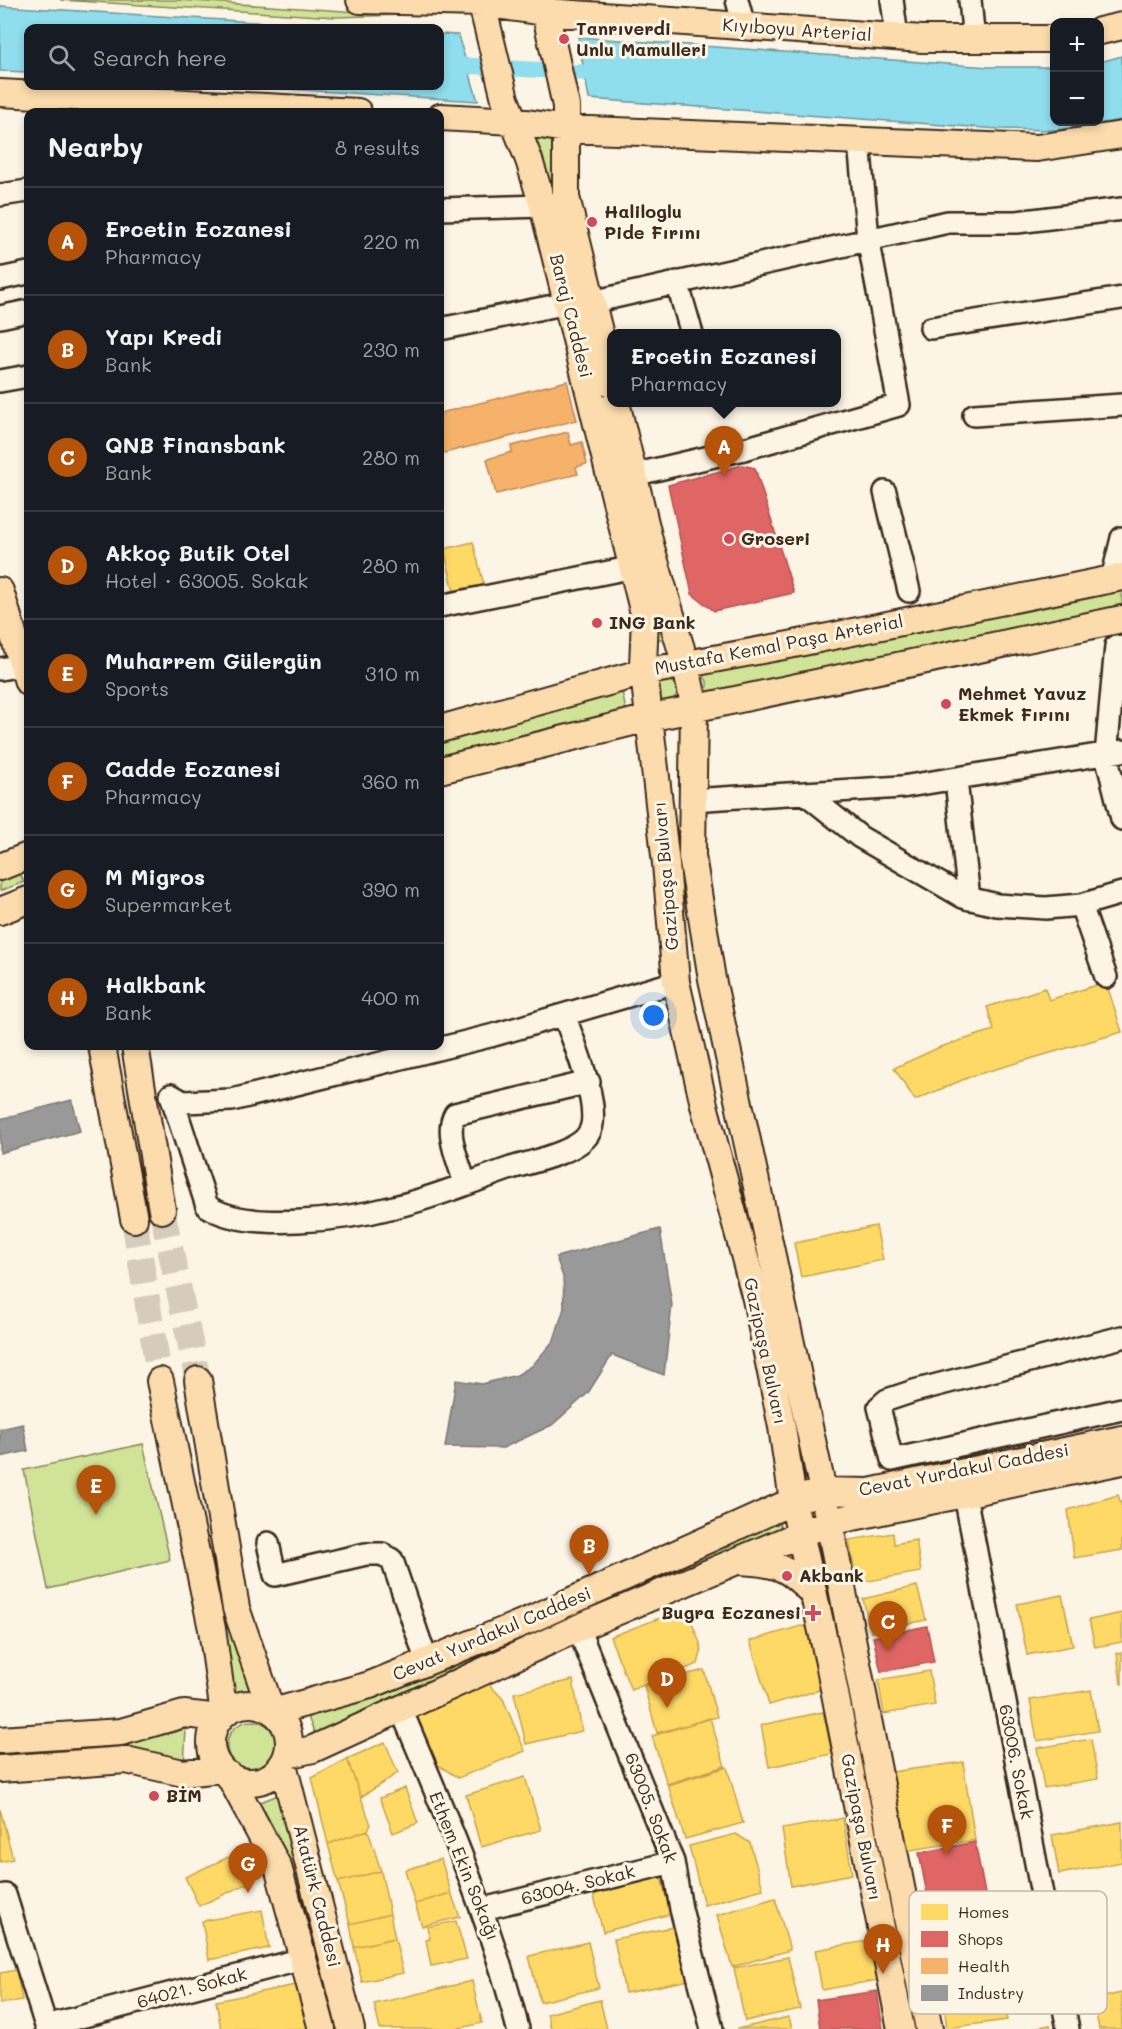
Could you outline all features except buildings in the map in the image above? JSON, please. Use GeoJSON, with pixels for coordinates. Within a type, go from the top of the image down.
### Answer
{"type":"FeatureCollection","features":[{"type":"Feature","properties":{"kind":"main road","name":"Kıyıboyu Arterial"},"geometry":{"type":"LineString","coordinates":[[360,0],[543,10],[897,37],[1050,39]]}},
{"type":"Feature","properties":{"kind":"main road","name":"Baraj Caddesi"},"geometry":{"type":"LineString","coordinates":[[482,6],[509,110],[543,206],[607,372]]}},
{"type":"Feature","properties":{"kind":"main road","name":"Baraj Caddesi"},"geometry":{"type":"LineString","coordinates":[[543,10],[566,118],[567,197],[580,302],[645,618],[644,672]]}},
{"type":"Feature","properties":{"kind":"main road"},"geometry":{"type":"LineString","coordinates":[[1104,30],[1122,26]]}},
{"type":"Feature","properties":{"kind":"main road"},"geometry":{"type":"LineString","coordinates":[[0,93],[283,108]]}},
{"type":"Feature","properties":{"kind":"main road"},"geometry":{"type":"LineString","coordinates":[[444,117],[509,110],[566,118],[859,142],[1037,148],[1122,135]]}},
{"type":"Feature","properties":{"kind":"main road"},"geometry":{"type":"LineString","coordinates":[[617,407],[651,548],[686,662],[694,709]]}},
{"type":"Feature","properties":{"kind":"main road","name":"Mustafa Kemal Paşa Arterial"},"geometry":{"type":"LineString","coordinates":[[444,728],[686,662],[789,645],[1117,578]]}},
{"type":"Feature","properties":{"kind":"main road"},"geometry":{"type":"LineString","coordinates":[[0,591],[20,670]]}},
{"type":"Feature","properties":{"kind":"main road"},"geometry":{"type":"LineString","coordinates":[[444,769],[649,718],[1122,619]]}},
{"type":"Feature","properties":{"kind":"main road","name":"Gazipaşa Bulvarı"},"geometry":{"type":"LineString","coordinates":[[644,672],[666,864],[676,982],[704,1105],[756,1299],[782,1427],[793,1501],[901,2029]]}},
{"type":"Feature","properties":{"kind":"main road","name":"Gazipaşa Bulvarı"},"geometry":{"type":"LineString","coordinates":[[694,709],[692,856],[734,1091],[782,1289],[909,1928]]}},
{"type":"Feature","properties":{"kind":"main road"},"geometry":{"type":"LineString","coordinates":[[0,867],[24,858]]}},
{"type":"Feature","properties":{"kind":"main road"},"geometry":{"type":"LineString","coordinates":[[0,913],[24,902]]}},
{"type":"Feature","properties":{"kind":"main road"},"geometry":{"type":"LineString","coordinates":[[0,913],[24,921]]}},
{"type":"Feature","properties":{"kind":"main road"},"geometry":{"type":"LineString","coordinates":[[103,1050],[134,1219]]}},
{"type":"Feature","properties":{"kind":"main road"},"geometry":{"type":"LineString","coordinates":[[136,1050],[162,1210]]}},
{"type":"Feature","properties":{"kind":"main road"},"geometry":{"type":"LineString","coordinates":[[198,1380],[237,1608],[272,1711]]}},
{"type":"Feature","properties":{"kind":"main road"},"geometry":{"type":"LineString","coordinates":[[160,1381],[212,1629],[222,1716]]}},
{"type":"Feature","properties":{"kind":"main road","name":"Cevat Yurdakul Caddesi"},"geometry":{"type":"LineString","coordinates":[[272,1711],[370,1685],[538,1616],[793,1501],[823,1491],[869,1491],[1122,1439]]}},
{"type":"Feature","properties":{"kind":"main road","name":"Cevat Yurdakul Caddesi"},"geometry":{"type":"LineString","coordinates":[[285,1759],[313,1749],[400,1707],[578,1628],[829,1522],[1122,1461]]}},
{"type":"Feature","properties":{"kind":"main road"},"geometry":{"type":"LineString","coordinates":[[737,1560],[772,1562],[784,1567],[814,1596]]}},
{"type":"Feature","properties":{"kind":"main road"},"geometry":{"type":"LineString","coordinates":[[242,1705],[262,1706],[272,1711],[285,1725],[289,1745],[285,1759],[264,1779],[240,1780],[225,1772],[215,1761],[211,1741],[213,1731],[222,1716],[242,1705]]}},
{"type":"Feature","properties":{"kind":"main road"},"geometry":{"type":"LineString","coordinates":[[0,1740],[121,1732],[184,1714],[222,1716]]}},
{"type":"Feature","properties":{"kind":"main road","name":"Atatürk Caddesi"},"geometry":{"type":"LineString","coordinates":[[285,1759],[351,2029]]}},
{"type":"Feature","properties":{"kind":"main road"},"geometry":{"type":"LineString","coordinates":[[0,1769],[126,1760],[183,1773],[225,1772]]}},
{"type":"Feature","properties":{"kind":"main road","name":"Atatürk Caddesi"},"geometry":{"type":"LineString","coordinates":[[225,1772],[253,1815],[278,1867],[322,2029]]}},
{"type":"Feature","properties":{"kind":"main road","name":"Gazipaşa Bulvarı"},"geometry":{"type":"LineString","coordinates":[[926,2014],[929,2029]]}},
{"type":"Feature","properties":{"kind":"street"},"geometry":{"type":"LineString","coordinates":[[737,0],[744,26]]}},
{"type":"Feature","properties":{"kind":"street"},"geometry":{"type":"LineString","coordinates":[[892,0],[897,37]]}},
{"type":"Feature","properties":{"kind":"street"},"geometry":{"type":"LineString","coordinates":[[970,0],[973,31]]}},
{"type":"Feature","properties":{"kind":"street"},"geometry":{"type":"LineString","coordinates":[[633,474],[744,449],[899,405],[868,238],[859,142]]}},
{"type":"Feature","properties":{"kind":"street"},"geometry":{"type":"LineString","coordinates":[[0,195],[24,191]]}},
{"type":"Feature","properties":{"kind":"street"},"geometry":{"type":"LineString","coordinates":[[444,209],[543,206]]}},
{"type":"Feature","properties":{"kind":"street"},"geometry":{"type":"LineString","coordinates":[[444,328],[677,282],[948,222],[1017,222],[1122,209]]}},
{"type":"Feature","properties":{"kind":"street"},"geometry":{"type":"LineString","coordinates":[[0,279],[24,274]]}},
{"type":"Feature","properties":{"kind":"street"},"geometry":{"type":"LineString","coordinates":[[677,282],[691,329]]}},
{"type":"Feature","properties":{"kind":"street"},"geometry":{"type":"LineString","coordinates":[[931,328],[1122,298]]}},
{"type":"Feature","properties":{"kind":"street"},"geometry":{"type":"LineString","coordinates":[[0,317],[24,312]]}},
{"type":"Feature","properties":{"kind":"street"},"geometry":{"type":"LineString","coordinates":[[0,381],[24,377]]}},
{"type":"Feature","properties":{"kind":"street"},"geometry":{"type":"LineString","coordinates":[[974,415],[1122,405]]}},
{"type":"Feature","properties":{"kind":"street"},"geometry":{"type":"LineString","coordinates":[[885,492],[909,591]]}},
{"type":"Feature","properties":{"kind":"street"},"geometry":{"type":"LineString","coordinates":[[1117,578],[1122,538]]}},
{"type":"Feature","properties":{"kind":"street"},"geometry":{"type":"LineString","coordinates":[[444,605],[634,567]]}},
{"type":"Feature","properties":{"kind":"street"},"geometry":{"type":"LineString","coordinates":[[1116,646],[1114,753],[1122,819]]}},
{"type":"Feature","properties":{"kind":"street"},"geometry":{"type":"LineString","coordinates":[[691,800],[902,787],[1114,753]]}},
{"type":"Feature","properties":{"kind":"street"},"geometry":{"type":"LineString","coordinates":[[956,780],[969,899]]}},
{"type":"Feature","properties":{"kind":"street"},"geometry":{"type":"LineString","coordinates":[[805,793],[860,837],[969,899],[997,905],[1046,908],[1080,905],[1122,893]]}},
{"type":"Feature","properties":{"kind":"street"},"geometry":{"type":"LineString","coordinates":[[1080,905],[1107,977]]}},
{"type":"Feature","properties":{"kind":"street"},"geometry":{"type":"LineString","coordinates":[[444,1047],[676,982]]}},
{"type":"Feature","properties":{"kind":"street"},"geometry":{"type":"LineString","coordinates":[[434,1050],[232,1100],[183,1102],[171,1095],[207,1206],[218,1214],[246,1221],[314,1220],[394,1207],[562,1152],[588,1136],[592,1128],[589,1083],[564,1015]]}},
{"type":"Feature","properties":{"kind":"street"},"geometry":{"type":"LineString","coordinates":[[465,1184],[451,1131],[451,1122],[455,1114],[589,1083]]}},
{"type":"Feature","properties":{"kind":"street"},"geometry":{"type":"LineString","coordinates":[[1122,1337],[914,1391],[887,1400],[879,1407],[892,1461],[1122,1409]]}},
{"type":"Feature","properties":{"kind":"street","name":"63006. Sokak"},"geometry":{"type":"LineString","coordinates":[[965,1495],[1041,1891]]}},
{"type":"Feature","properties":{"kind":"street"},"geometry":{"type":"LineString","coordinates":[[268,1543],[275,1575],[366,1554],[382,1554],[392,1560],[427,1662]]}},
{"type":"Feature","properties":{"kind":"street","name":"63005. Sokak"},"geometry":{"type":"LineString","coordinates":[[578,1628],[673,1862],[681,1909],[712,2029]]}},
{"type":"Feature","properties":{"kind":"street","name":"Ethem Ekin Sokağı"},"geometry":{"type":"LineString","coordinates":[[400,1707],[483,1909],[501,1960],[518,2029]]}},
{"type":"Feature","properties":{"kind":"street","name":"63004. Sokak"},"geometry":{"type":"LineString","coordinates":[[483,1909],[673,1862]]}},
{"type":"Feature","properties":{"kind":"street"},"geometry":{"type":"LineString","coordinates":[[0,1897],[5,1895],[46,2028]]}},
{"type":"Feature","properties":{"kind":"street","name":"64021. Sokak"},"geometry":{"type":"LineString","coordinates":[[46,2028],[303,1959]]}},
{"type":"Feature","properties":{"kind":"street","name":"63006. Sokak"},"geometry":{"type":"LineString","coordinates":[[1065,2014],[1068,2029]]}},
{"type":"Feature","properties":{"kind":"green space"},"geometry":{"type":"Polygon","coordinates":[[[60,0],[179,0],[403,15],[336,17],[60,0]]]}},
{"type":"Feature","properties":{"kind":"green space"},"geometry":{"type":"Polygon","coordinates":[[[555,136],[582,302],[665,638],[657,640],[652,606],[551,188],[534,137],[555,136]]]}},
{"type":"Feature","properties":{"kind":"green space"},"geometry":{"type":"Polygon","coordinates":[[[1122,591],[1122,605],[707,692],[707,681],[701,672],[1122,591]]]}},
{"type":"Feature","properties":{"kind":"green space"},"geometry":{"type":"Polygon","coordinates":[[[666,680],[674,683],[677,691],[674,699],[666,702],[658,699],[655,691],[658,683],[666,680]]]}},
{"type":"Feature","properties":{"kind":"green space"},"geometry":{"type":"Polygon","coordinates":[[[622,691],[626,711],[444,756],[444,741],[622,691]]]}},
{"type":"Feature","properties":{"kind":"green space"},"geometry":{"type":"Polygon","coordinates":[[[19,872],[24,882],[0,891],[0,879],[19,872]]]}},
{"type":"Feature","properties":{"kind":"green space"},"geometry":{"type":"Polygon","coordinates":[[[143,1444],[170,1560],[48,1589],[24,1470],[143,1444]]]}},
{"type":"Feature","properties":{"kind":"green space"},"geometry":{"type":"Polygon","coordinates":[[[778,1522],[782,1528],[376,1705],[316,1736],[306,1713],[371,1698],[778,1522]]]}},
{"type":"Feature","properties":{"kind":"green space"},"geometry":{"type":"Polygon","coordinates":[[[819,1546],[909,1985],[909,2014],[915,2014],[918,2029],[911,2029],[812,1548],[819,1546]]]}},
{"type":"Feature","properties":{"kind":"green space"},"geometry":{"type":"Polygon","coordinates":[[[223,1618],[228,1619],[255,1690],[229,1695],[223,1618]]]}},
{"type":"Feature","properties":{"kind":"green space"},"geometry":{"type":"Polygon","coordinates":[[[247,1721],[257,1721],[270,1728],[277,1741],[277,1751],[270,1764],[257,1771],[247,1771],[238,1767],[231,1760],[227,1751],[227,1741],[231,1732],[238,1725],[247,1721]]]}},
{"type":"Feature","properties":{"kind":"green space"},"geometry":{"type":"Polygon","coordinates":[[[186,1729],[184,1766],[0,1760],[0,1751],[125,1744],[186,1729]]]}},
{"type":"Feature","properties":{"kind":"green space"},"geometry":{"type":"Polygon","coordinates":[[[281,1794],[340,2029],[333,2029],[290,1862],[260,1802],[281,1794]]]}},
{"type":"Feature","properties":{"kind":"water"},"geometry":{"type":"Polygon","coordinates":[[[0,6],[288,24],[24,24],[24,72],[0,71],[0,6]]]}},
{"type":"Feature","properties":{"kind":"water"},"geometry":{"type":"Polygon","coordinates":[[[444,34],[458,35],[478,101],[300,90],[444,90],[444,34]]]}},
{"type":"Feature","properties":{"kind":"water"},"geometry":{"type":"Polygon","coordinates":[[[578,37],[989,67],[1050,67],[1050,126],[1084,126],[1058,130],[999,129],[589,99],[578,37]]]}},
{"type":"Feature","properties":{"kind":"water"},"geometry":{"type":"Polygon","coordinates":[[[1122,56],[1122,120],[1104,123],[1104,61],[1122,56]]]}},
{"type":"Feature","properties":{"kind":"waterway"},"geometry":{"type":"LineString","coordinates":[[444,64],[607,74]]}},
{"type":"Feature","properties":{"kind":"tunnel"},"geometry":{"type":"LineString","coordinates":[[162,1210],[198,1380]]}},
{"type":"Feature","properties":{"kind":"tunnel"},"geometry":{"type":"LineString","coordinates":[[134,1219],[160,1381]]}},
{"type":"Feature","properties":{"kind":"place","name":"Tanrıverdi Unlu Mamulleri"},"geometry":{"type":"Point","coordinates":[564,39]}},
{"type":"Feature","properties":{"kind":"place","name":"Haliloglu Pide Fırını"},"geometry":{"type":"Point","coordinates":[592,222]}},
{"type":"Feature","properties":{"kind":"place","name":"Ercetin Eczanesi"},"geometry":{"type":"Point","coordinates":[724,476]}},
{"type":"Feature","properties":{"kind":"place","name":"Groseri"},"geometry":{"type":"Point","coordinates":[729,539]}},
{"type":"Feature","properties":{"kind":"place","name":"ING Bank"},"geometry":{"type":"Point","coordinates":[597,623]}},
{"type":"Feature","properties":{"kind":"place","name":"Mehmet Yavuz Ekmek Fırını"},"geometry":{"type":"Point","coordinates":[946,704]}},
{"type":"Feature","properties":{"kind":"place","name":"Muharrem Gülergün"},"geometry":{"type":"Point","coordinates":[96,1515]}},
{"type":"Feature","properties":{"kind":"place","name":"Yapı Kredi"},"geometry":{"type":"Point","coordinates":[589,1575]}},
{"type":"Feature","properties":{"kind":"place","name":"Akbank"},"geometry":{"type":"Point","coordinates":[787,1576]}},
{"type":"Feature","properties":{"kind":"place","name":"Bugra Eczanesi"},"geometry":{"type":"Point","coordinates":[813,1613]}},
{"type":"Feature","properties":{"kind":"place","name":"QNB Finansbank"},"geometry":{"type":"Point","coordinates":[888,1651]}},
{"type":"Feature","properties":{"kind":"place","name":"Akkoç Butik Otel"},"geometry":{"type":"Point","coordinates":[667,1708]}},
{"type":"Feature","properties":{"kind":"place","name":"BİM"},"geometry":{"type":"Point","coordinates":[154,1796]}},
{"type":"Feature","properties":{"kind":"place","name":"Cadde Eczanesi"},"geometry":{"type":"Point","coordinates":[947,1855]}},
{"type":"Feature","properties":{"kind":"place","name":"M Migros"},"geometry":{"type":"Point","coordinates":[248,1893]}},
{"type":"Feature","properties":{"kind":"place","name":"Halkbank"},"geometry":{"type":"Point","coordinates":[883,1974]}}]}
